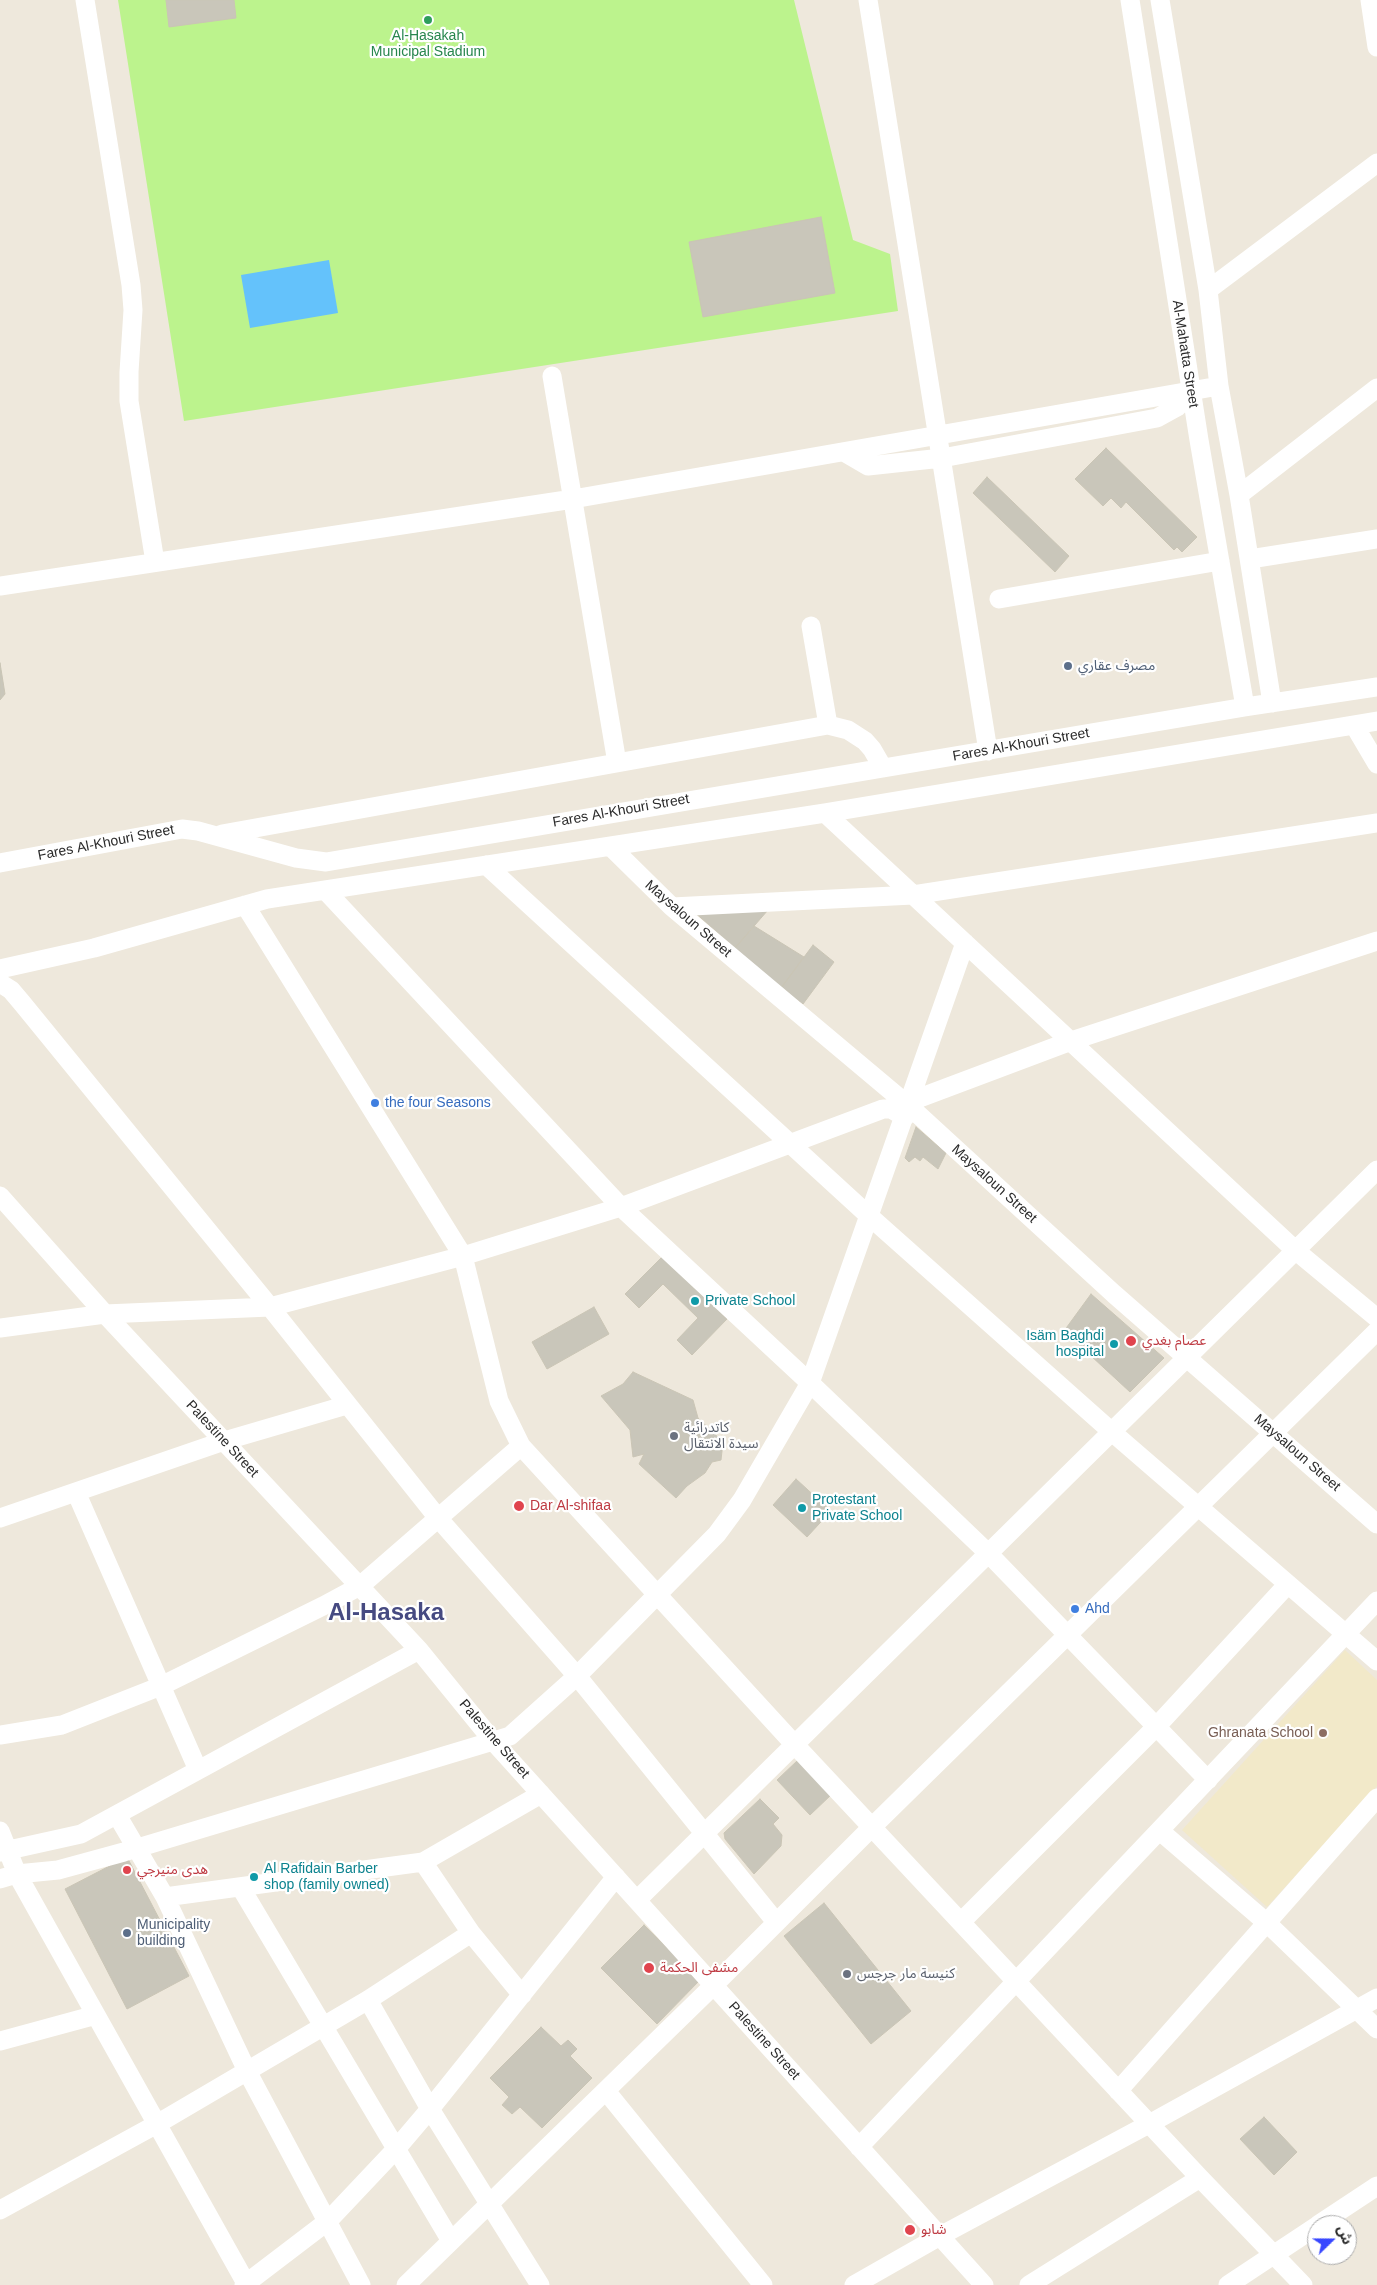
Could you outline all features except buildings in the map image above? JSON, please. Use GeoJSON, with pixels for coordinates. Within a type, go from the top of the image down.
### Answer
{"type":"FeatureCollection","features":[{"type":"Feature","properties":{"kind":"street"},"geometry":{"type":"LineString","coordinates":[[85,0],[131,285],[133,310],[128,372],[129,402],[155,562]]}},
{"type":"Feature","properties":{"kind":"street"},"geometry":{"type":"LineString","coordinates":[[868,0],[988,750]]}},
{"type":"Feature","properties":{"kind":"street","name":"Al-Mahatta Street"},"geometry":{"type":"LineString","coordinates":[[1130,0],[1191,392],[1246,707]]}},
{"type":"Feature","properties":{"kind":"street"},"geometry":{"type":"LineString","coordinates":[[1160,0],[1208,290],[1220,386],[1240,495],[1272,703]]}},
{"type":"Feature","properties":{"kind":"street"},"geometry":{"type":"LineString","coordinates":[[1370,0],[1377,47]]}},
{"type":"Feature","properties":{"kind":"street"},"geometry":{"type":"LineString","coordinates":[[1208,290],[1377,163]]}},
{"type":"Feature","properties":{"kind":"street"},"geometry":{"type":"LineString","coordinates":[[552,376],[617,763]]}},
{"type":"Feature","properties":{"kind":"street"},"geometry":{"type":"LineString","coordinates":[[0,586],[573,499],[1220,386]]}},
{"type":"Feature","properties":{"kind":"street"},"geometry":{"type":"LineString","coordinates":[[1240,495],[1377,388]]}},
{"type":"Feature","properties":{"kind":"street"},"geometry":{"type":"LineString","coordinates":[[844,452],[868,466],[942,458],[1157,418],[1177,406],[1191,392]]}},
{"type":"Feature","properties":{"kind":"street"},"geometry":{"type":"LineString","coordinates":[[1250,559],[1377,540]]}},
{"type":"Feature","properties":{"kind":"street"},"geometry":{"type":"LineString","coordinates":[[999,598],[1220,561]]}},
{"type":"Feature","properties":{"kind":"street"},"geometry":{"type":"LineString","coordinates":[[811,626],[828,725]]}},
{"type":"Feature","properties":{"kind":"street","name":"Fares Al-Khouri Street"},"geometry":{"type":"LineString","coordinates":[[0,863],[173,830],[190,830],[215,835],[296,858],[326,862],[1246,707],[1377,687]]}},
{"type":"Feature","properties":{"kind":"street"},"geometry":{"type":"LineString","coordinates":[[0,969],[94,948],[267,899],[825,813],[1377,721]]}},
{"type":"Feature","properties":{"kind":"street"},"geometry":{"type":"LineString","coordinates":[[215,835],[828,725],[848,730],[865,741],[883,768]]}},
{"type":"Feature","properties":{"kind":"street"},"geometry":{"type":"LineString","coordinates":[[1354,725],[1377,764]]}},
{"type":"Feature","properties":{"kind":"street"},"geometry":{"type":"LineString","coordinates":[[825,813],[1295,1250],[1377,1318]]}},
{"type":"Feature","properties":{"kind":"street"},"geometry":{"type":"LineString","coordinates":[[672,907],[913,895],[1377,823]]}},
{"type":"Feature","properties":{"kind":"street","name":"Maysaloun Street"},"geometry":{"type":"LineString","coordinates":[[610,846],[672,907],[908,1106],[1187,1357],[1377,1524]]}},
{"type":"Feature","properties":{"kind":"street"},"geometry":{"type":"LineString","coordinates":[[486,865],[868,1216],[1112,1432],[1377,1662]]}},
{"type":"Feature","properties":{"kind":"street"},"geometry":{"type":"LineString","coordinates":[[326,890],[621,1207],[810,1383],[988,1553],[1208,1780]]}},
{"type":"Feature","properties":{"kind":"street"},"geometry":{"type":"LineString","coordinates":[[245,905],[463,1256],[498,1401],[521,1446],[794,1744],[1149,2124],[1303,2285]]}},
{"type":"Feature","properties":{"kind":"street"},"geometry":{"type":"LineString","coordinates":[[0,1328],[105,1314],[270,1307],[463,1256],[621,1207],[883,1109],[908,1106],[922,1097],[1071,1041],[1377,941]]}},
{"type":"Feature","properties":{"kind":"street"},"geometry":{"type":"LineString","coordinates":[[9,1876],[58,1870],[510,1736],[577,1676],[704,1549],[730,1517],[810,1383],[965,943]]}},
{"type":"Feature","properties":{"kind":"street"},"geometry":{"type":"LineString","coordinates":[[0,982],[11,990],[22,1003],[270,1307],[438,1518],[577,1676],[776,1922]]}},
{"type":"Feature","properties":{"kind":"street"},"geometry":{"type":"LineString","coordinates":[[637,1900],[1377,1170]]}},
{"type":"Feature","properties":{"kind":"street","name":"Palestine Street"},"geometry":{"type":"LineString","coordinates":[[0,1196],[105,1314],[419,1650],[493,1741],[984,2285]]}},
{"type":"Feature","properties":{"kind":"street"},"geometry":{"type":"LineString","coordinates":[[406,2285],[714,1986],[776,1922],[1066,1635],[1377,1331]]}},
{"type":"Feature","properties":{"kind":"street"},"geometry":{"type":"LineString","coordinates":[[0,1518],[224,1441],[347,1405]]}},
{"type":"Feature","properties":{"kind":"street"},"geometry":{"type":"LineString","coordinates":[[0,1735],[62,1725],[161,1686],[360,1586],[521,1446]]}},
{"type":"Feature","properties":{"kind":"street"},"geometry":{"type":"LineString","coordinates":[[76,1492],[198,1770]]}},
{"type":"Feature","properties":{"kind":"street"},"geometry":{"type":"LineString","coordinates":[[961,1922],[1156,1727],[1288,1584]]}},
{"type":"Feature","properties":{"kind":"street"},"geometry":{"type":"LineString","coordinates":[[859,2147],[1377,1601]]}},
{"type":"Feature","properties":{"kind":"street"},"geometry":{"type":"LineString","coordinates":[[4,1851],[81,1834],[419,1650]]}},
{"type":"Feature","properties":{"kind":"street"},"geometry":{"type":"LineString","coordinates":[[165,1898],[423,1862],[541,1794]]}},
{"type":"Feature","properties":{"kind":"street"},"geometry":{"type":"LineString","coordinates":[[1118,2091],[1377,1798]]}},
{"type":"Feature","properties":{"kind":"street"},"geometry":{"type":"LineString","coordinates":[[117,1815],[165,1898],[247,2071],[361,2285]]}},
{"type":"Feature","properties":{"kind":"street"},"geometry":{"type":"LineString","coordinates":[[0,1831],[9,1876],[96,2015],[246,2285],[328,2221],[396,2149],[616,1877]]}},
{"type":"Feature","properties":{"kind":"street"},"geometry":{"type":"LineString","coordinates":[[1160,1831],[1267,1923],[1377,2029]]}},
{"type":"Feature","properties":{"kind":"street"},"geometry":{"type":"LineString","coordinates":[[423,1862],[471,1933],[522,1995]]}},
{"type":"Feature","properties":{"kind":"street"},"geometry":{"type":"LineString","coordinates":[[241,1888],[451,2241]]}},
{"type":"Feature","properties":{"kind":"street"},"geometry":{"type":"LineString","coordinates":[[0,2210],[157,2124],[368,2000],[471,1933]]}},
{"type":"Feature","properties":{"kind":"street"},"geometry":{"type":"LineString","coordinates":[[854,2285],[940,2236],[1149,2124],[1377,1998]]}},
{"type":"Feature","properties":{"kind":"street"},"geometry":{"type":"LineString","coordinates":[[368,2000],[430,2109],[540,2285]]}},
{"type":"Feature","properties":{"kind":"street"},"geometry":{"type":"LineString","coordinates":[[0,2041],[96,2015]]}},
{"type":"Feature","properties":{"kind":"street"},"geometry":{"type":"LineString","coordinates":[[606,2091],[763,2285]]}},
{"type":"Feature","properties":{"kind":"street"},"geometry":{"type":"LineString","coordinates":[[1029,2285],[1200,2178]]}},
{"type":"Feature","properties":{"kind":"street"},"geometry":{"type":"LineString","coordinates":[[1333,2215],[1377,2186]]}},
{"type":"Feature","properties":{"kind":"street"},"geometry":{"type":"LineString","coordinates":[[1228,2285],[1307,2232]]}},
{"type":"Feature","properties":{"kind":"shaded area","name":"Ghranata School"},"geometry":{"type":"Polygon","coordinates":[[[1345,1650],[1377,1680],[1377,1786],[1267,1907],[1182,1830],[1345,1650]]]}},
{"type":"Feature","properties":{"kind":"green space"},"geometry":{"type":"Polygon","coordinates":[[[118,0],[794,0],[853,240],[890,254],[898,311],[184,421],[118,0]]]}},
{"type":"Feature","properties":{"kind":"water"},"geometry":{"type":"Polygon","coordinates":[[[329,260],[338,313],[250,328],[241,275],[329,260]]]}},
{"type":"Feature","properties":{"kind":"place","name":"Al-Hasakah Municipal Stadium"},"geometry":{"type":"Point","coordinates":[428,20]}},
{"type":"Feature","properties":{"kind":"place","name":"مصرف عقاري"},"geometry":{"type":"Point","coordinates":[1068,666]}},
{"type":"Feature","properties":{"kind":"place","name":"the four Seasons"},"geometry":{"type":"Point","coordinates":[375,1103]}},
{"type":"Feature","properties":{"kind":"place","name":"Private School"},"geometry":{"type":"Point","coordinates":[695,1301]}},
{"type":"Feature","properties":{"kind":"place","name":"عصام بغدي"},"geometry":{"type":"Point","coordinates":[1131,1341]}},
{"type":"Feature","properties":{"kind":"place","name":"Isäm Baghdi hospital"},"geometry":{"type":"Point","coordinates":[1114,1344]}},
{"type":"Feature","properties":{"kind":"place","name":"كاتدرائية سيدة الانتقال"},"geometry":{"type":"Point","coordinates":[674,1436]}},
{"type":"Feature","properties":{"kind":"place","name":"Dar Al-shifaa"},"geometry":{"type":"Point","coordinates":[519,1506]}},
{"type":"Feature","properties":{"kind":"place","name":"Protestant Private School"},"geometry":{"type":"Point","coordinates":[802,1508]}},
{"type":"Feature","properties":{"kind":"place","name":"Ahd"},"geometry":{"type":"Point","coordinates":[1075,1609]}},
{"type":"Feature","properties":{"kind":"place","name":"Ghranata School"},"geometry":{"type":"Point","coordinates":[1323,1733]}},
{"type":"Feature","properties":{"kind":"place","name":"هدى منيرجي"},"geometry":{"type":"Point","coordinates":[127,1870]}},
{"type":"Feature","properties":{"kind":"place","name":"Al Rafidain Barber shop (family owned)"},"geometry":{"type":"Point","coordinates":[254,1877]}},
{"type":"Feature","properties":{"kind":"place","name":"Municipality building"},"geometry":{"type":"Point","coordinates":[127,1933]}},
{"type":"Feature","properties":{"kind":"place","name":"مشفى الحكمة"},"geometry":{"type":"Point","coordinates":[649,1968]}},
{"type":"Feature","properties":{"kind":"place","name":"كنيسة مار جرجس"},"geometry":{"type":"Point","coordinates":[847,1974]}},
{"type":"Feature","properties":{"kind":"place","name":"شابو"},"geometry":{"type":"Point","coordinates":[910,2230]}},
{"type":"Feature","properties":{"kind":"district","name":"Al-Hasaka"},"geometry":{"type":"Point","coordinates":[386,1613]}}]}
